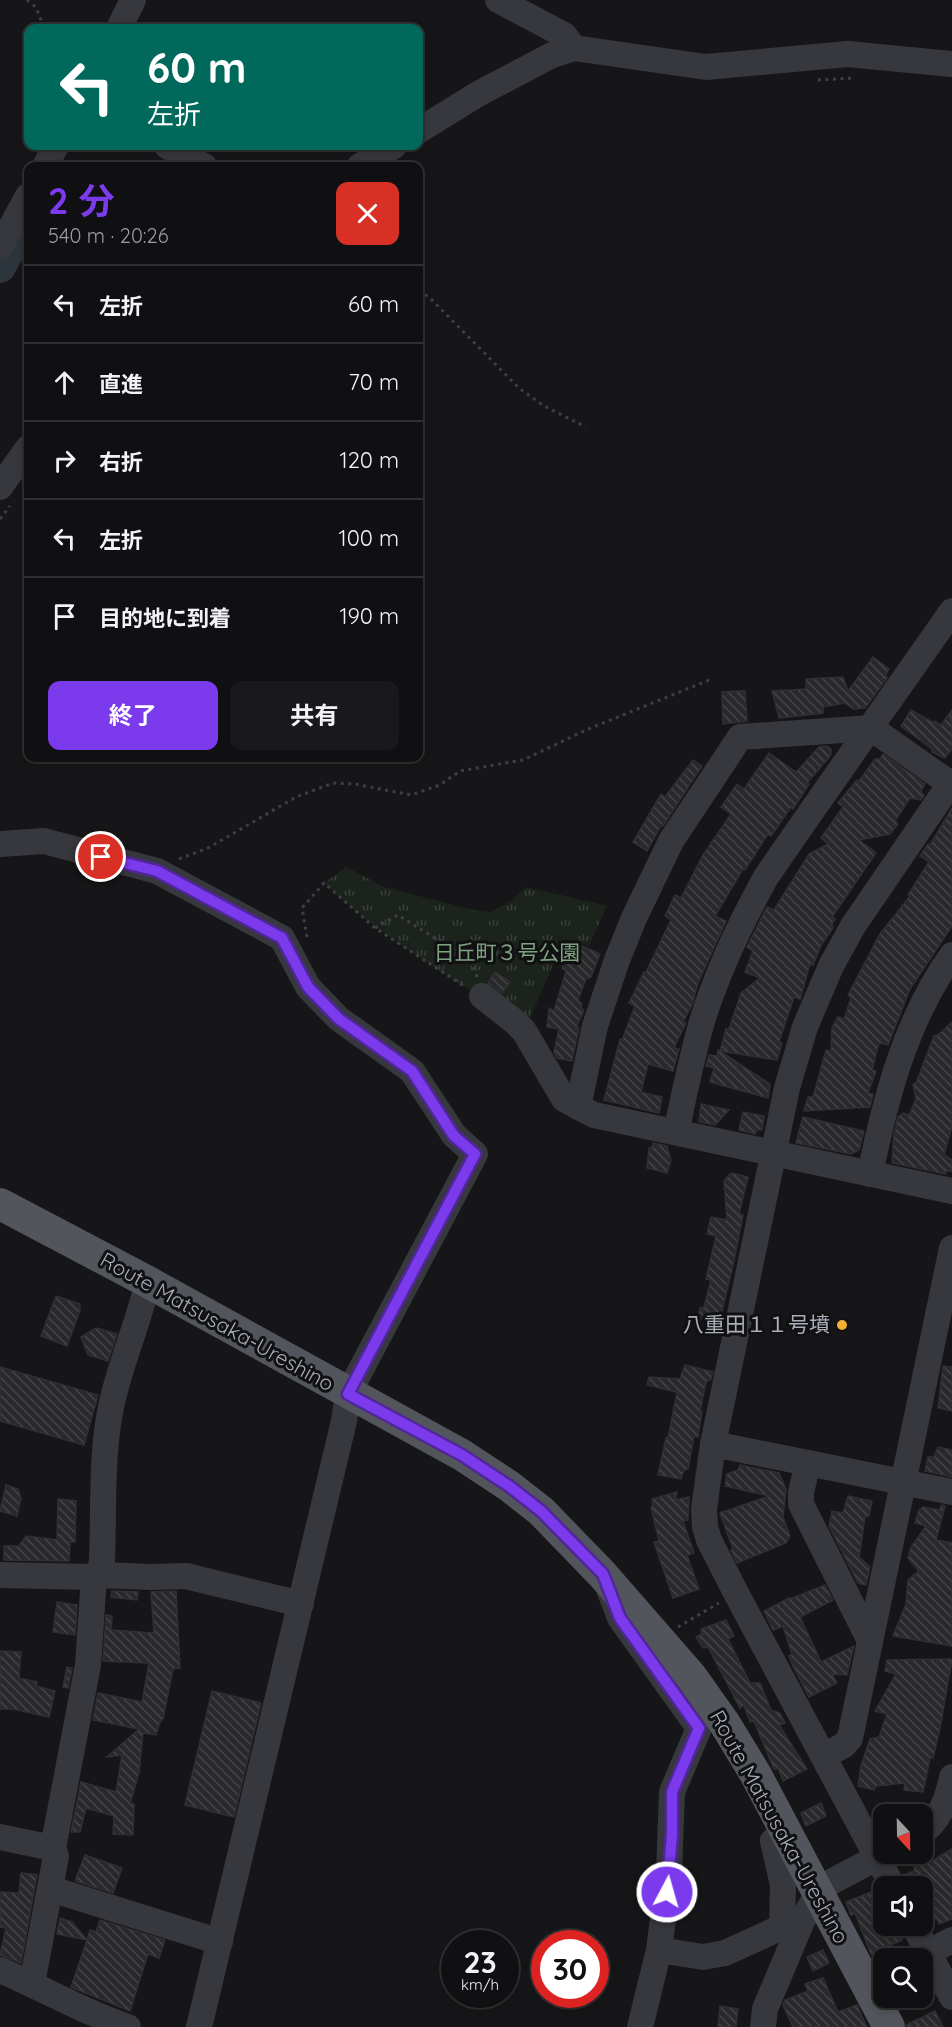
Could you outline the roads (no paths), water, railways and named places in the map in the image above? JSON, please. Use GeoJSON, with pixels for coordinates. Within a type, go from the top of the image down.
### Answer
{"type":"FeatureCollection","features":[{"type":"Feature","properties":{"kind":"main road","name":"Route Matsusaka-Ureshino"},"geometry":{"type":"LineString","coordinates":[[0,1204],[148,1282],[462,1455],[509,1486],[541,1511],[603,1574],[691,1676],[718,1714],[756,1775],[889,2027]]}},
{"type":"Feature","properties":{"kind":"street"},"geometry":{"type":"LineString","coordinates":[[121,24],[134,0]]}},
{"type":"Feature","properties":{"kind":"street"},"geometry":{"type":"LineString","coordinates":[[498,0],[564,35],[574,48]]}},
{"type":"Feature","properties":{"kind":"street"},"geometry":{"type":"LineString","coordinates":[[423,127],[510,77],[552,55],[574,48],[706,67],[848,54],[952,64]]}},
{"type":"Feature","properties":{"kind":"street"},"geometry":{"type":"LineString","coordinates":[[174,150],[197,162]]}},
{"type":"Feature","properties":{"kind":"street"},"geometry":{"type":"LineString","coordinates":[[367,162],[387,150]]}},
{"type":"Feature","properties":{"kind":"street"},"geometry":{"type":"LineString","coordinates":[[0,247],[24,203]]}},
{"type":"Feature","properties":{"kind":"street"},"geometry":{"type":"LineString","coordinates":[[0,487],[24,454]]}},
{"type":"Feature","properties":{"kind":"street"},"geometry":{"type":"LineString","coordinates":[[676,1132],[701,1024],[743,920],[766,877],[952,611]]}},
{"type":"Feature","properties":{"kind":"street"},"geometry":{"type":"LineString","coordinates":[[578,1107],[595,1026],[634,918],[671,841],[740,736],[871,728],[951,783],[853,926],[831,966],[796,1053],[773,1153],[705,1488],[705,1527],[736,1593],[873,1843]]}},
{"type":"Feature","properties":{"kind":"street"},"geometry":{"type":"LineString","coordinates":[[0,844],[44,841],[157,871],[282,938],[308,987],[339,1019],[412,1071],[454,1136],[475,1154],[348,1394],[344,1421],[301,1604],[199,2027]]}},
{"type":"Feature","properties":{"kind":"street"},"geometry":{"type":"LineString","coordinates":[[870,1174],[883,1113],[906,1042],[931,986],[952,955]]}},
{"type":"Feature","properties":{"kind":"street"},"geometry":{"type":"LineString","coordinates":[[482,996],[524,1031],[564,1099],[594,1115],[952,1191]]}},
{"type":"Feature","properties":{"kind":"street"},"geometry":{"type":"LineString","coordinates":[[824,1756],[844,1745],[850,1738],[952,1248]]}},
{"type":"Feature","properties":{"kind":"street"},"geometry":{"type":"LineString","coordinates":[[30,1982],[51,1889],[56,1856],[53,1848],[88,1665],[97,1576],[102,1560],[107,1440],[111,1408],[148,1282]]}},
{"type":"Feature","properties":{"kind":"street"},"geometry":{"type":"LineString","coordinates":[[713,1444],[952,1492]]}},
{"type":"Feature","properties":{"kind":"street"},"geometry":{"type":"LineString","coordinates":[[808,1463],[801,1492],[801,1504],[870,1641]]}},
{"type":"Feature","properties":{"kind":"street"},"geometry":{"type":"LineString","coordinates":[[603,1574],[620,1618],[699,1728],[672,1792],[669,1873],[659,1950],[640,2027]]}},
{"type":"Feature","properties":{"kind":"street"},"geometry":{"type":"LineString","coordinates":[[0,1575],[186,1576],[301,1604]]}},
{"type":"Feature","properties":{"kind":"street"},"geometry":{"type":"LineString","coordinates":[[933,1823],[941,1811],[952,1777]]}},
{"type":"Feature","properties":{"kind":"street"},"geometry":{"type":"LineString","coordinates":[[659,1950],[703,1957],[725,1953],[783,1927],[783,1885],[773,1841],[786,1832]]}},
{"type":"Feature","properties":{"kind":"street"},"geometry":{"type":"LineString","coordinates":[[0,1837],[53,1848]]}},
{"type":"Feature","properties":{"kind":"street"},"geometry":{"type":"LineString","coordinates":[[767,2021],[802,1921],[818,1893],[831,1882],[873,1859]]}},
{"type":"Feature","properties":{"kind":"street"},"geometry":{"type":"LineString","coordinates":[[51,1889],[220,1942]]}},
{"type":"Feature","properties":{"kind":"street"},"geometry":{"type":"LineString","coordinates":[[933,1951],[952,1940]]}},
{"type":"Feature","properties":{"kind":"street"},"geometry":{"type":"LineString","coordinates":[[933,1961],[952,1998]]}},
{"type":"Feature","properties":{"kind":"street"},"geometry":{"type":"LineString","coordinates":[[0,1970],[30,1982],[69,2003],[128,2027]]}},
{"type":"Feature","properties":{"kind":"waterway"},"geometry":{"type":"LineString","coordinates":[[0,267],[24,222]]}},
{"type":"Feature","properties":{"kind":"place","name":"八重田１１号墳"},"geometry":{"type":"Point","coordinates":[842,1325]}},
{"type":"Feature","properties":{"kind":"park label","name":"日丘町３号公園"},"geometry":{"type":"Point","coordinates":[507,953]}}]}
